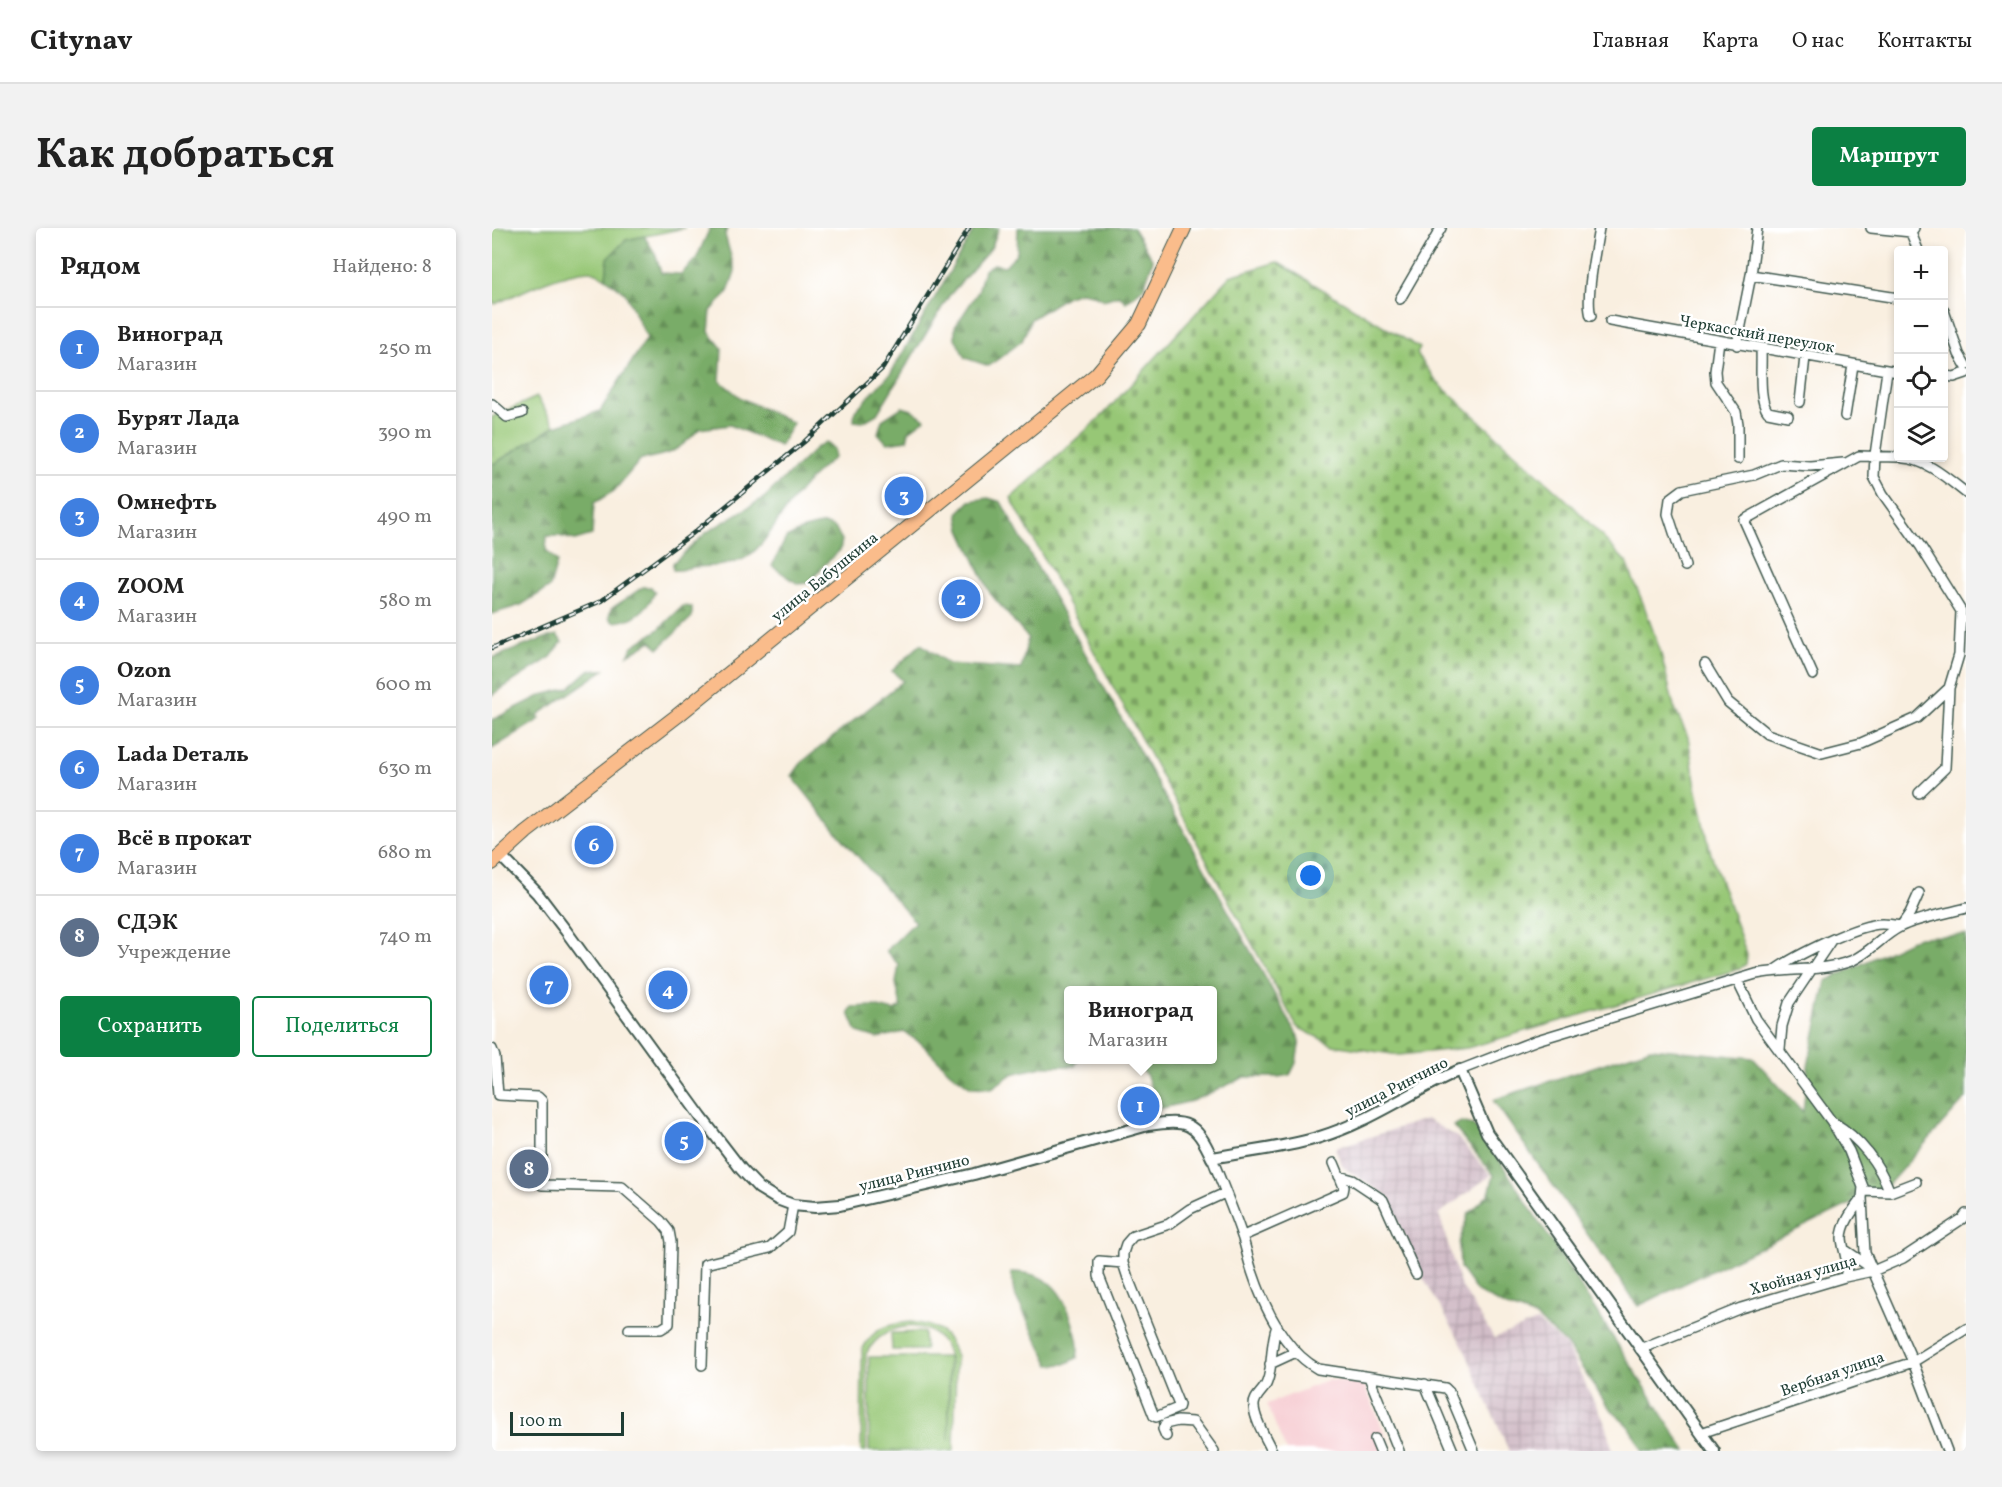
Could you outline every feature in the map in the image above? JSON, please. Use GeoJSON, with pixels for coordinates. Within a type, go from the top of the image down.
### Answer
{"type":"FeatureCollection","features":[{"type":"Feature","properties":{"kind":"main road","name":"улица Бабушкина"},"geometry":{"type":"LineString","coordinates":[[496,859],[526,832],[677,716],[1096,375],[1139,324],[1184,228]]}},
{"type":"Feature","properties":{"kind":"street"},"geometry":{"type":"LineString","coordinates":[[1400,299],[1441,228]]}},
{"type":"Feature","properties":{"kind":"street"},"geometry":{"type":"LineString","coordinates":[[1591,316],[1589,310],[1599,228]]}},
{"type":"Feature","properties":{"kind":"street"},"geometry":{"type":"LineString","coordinates":[[1737,345],[1751,275],[1757,228]]}},
{"type":"Feature","properties":{"kind":"street"},"geometry":{"type":"LineString","coordinates":[[1871,228],[1911,229],[1917,246]]}},
{"type":"Feature","properties":{"kind":"street"},"geometry":{"type":"LineString","coordinates":[[1751,275],[1894,297]]}},
{"type":"Feature","properties":{"kind":"street","name":"Черкасский переулок"},"geometry":{"type":"LineString","coordinates":[[1610,321],[1894,372]]}},
{"type":"Feature","properties":{"kind":"street"},"geometry":{"type":"LineString","coordinates":[[1948,321],[1966,366]]}},
{"type":"Feature","properties":{"kind":"street"},"geometry":{"type":"LineString","coordinates":[[1719,341],[1715,371],[1716,382],[1736,412],[1738,459]]}},
{"type":"Feature","properties":{"kind":"street"},"geometry":{"type":"LineString","coordinates":[[1761,349],[1762,398],[1765,408],[1768,412],[1788,416]]}},
{"type":"Feature","properties":{"kind":"street"},"geometry":{"type":"LineString","coordinates":[[1800,402],[1805,357]]}},
{"type":"Feature","properties":{"kind":"street"},"geometry":{"type":"LineString","coordinates":[[1845,416],[1853,365]]}},
{"type":"Feature","properties":{"kind":"street"},"geometry":{"type":"LineString","coordinates":[[1887,371],[1874,477],[1883,494],[1963,610],[1959,655],[1950,688],[1945,768],[1919,793]]}},
{"type":"Feature","properties":{"kind":"street"},"geometry":{"type":"LineString","coordinates":[[1948,376],[1966,373]]}},
{"type":"Feature","properties":{"kind":"street"},"geometry":{"type":"LineString","coordinates":[[492,404],[507,417],[522,413]]}},
{"type":"Feature","properties":{"kind":"street"},"geometry":{"type":"LineString","coordinates":[[1813,675],[1744,520],[1859,456],[1894,457]]}},
{"type":"Feature","properties":{"kind":"street"},"geometry":{"type":"LineString","coordinates":[[1685,566],[1668,514],[1670,500],[1682,490],[1754,475],[1781,464],[1810,466],[1848,462]]}},
{"type":"Feature","properties":{"kind":"street"},"geometry":{"type":"LineString","coordinates":[[1919,462],[1940,473],[1966,493]]}},
{"type":"Feature","properties":{"kind":"street"},"geometry":{"type":"LineString","coordinates":[[1706,664],[1728,702],[1767,734],[1822,753],[1861,743],[1917,718],[1950,688]]}},
{"type":"Feature","properties":{"kind":"street","name":"улица Ринчино"},"geometry":{"type":"LineString","coordinates":[[496,859],[544,902],[741,1169],[759,1188],[777,1199],[793,1205],[815,1207],[881,1197],[1126,1130],[1166,1122],[1184,1124],[1194,1129],[1201,1135],[1212,1158],[1320,1137],[1369,1117],[1432,1082],[1537,1040],[1775,970],[1813,969],[1851,961],[1872,949],[1901,926],[1966,908]]}},
{"type":"Feature","properties":{"kind":"street"},"geometry":{"type":"LineString","coordinates":[[1775,970],[1803,953],[1880,924],[1901,926],[1919,893]]}},
{"type":"Feature","properties":{"kind":"street"},"geometry":{"type":"LineString","coordinates":[[1780,1049],[1782,1026],[1789,1003],[1830,942]]}},
{"type":"Feature","properties":{"kind":"street"},"geometry":{"type":"LineString","coordinates":[[1737,980],[1756,1019],[1832,1122],[1849,1151],[1863,1187],[1865,1253],[1870,1271],[1913,1362],[1947,1451]]}},
{"type":"Feature","properties":{"kind":"street"},"geometry":{"type":"LineString","coordinates":[[492,1049],[495,1057],[498,1095],[538,1097],[542,1101],[542,1185],[622,1187],[661,1221],[669,1231],[671,1242],[669,1324],[661,1329],[629,1329]]}},
{"type":"Feature","properties":{"kind":"street","name":"улица Ринчино"},"geometry":{"type":"LineString","coordinates":[[1460,1070],[1486,1133],[1714,1451]]}},
{"type":"Feature","properties":{"kind":"street"},"geometry":{"type":"LineString","coordinates":[[1832,1122],[1846,1130],[1866,1150],[1882,1171],[1890,1191]]}},
{"type":"Feature","properties":{"kind":"street"},"geometry":{"type":"LineString","coordinates":[[1212,1158],[1243,1236],[1252,1272],[1277,1326],[1296,1352],[1318,1369],[1445,1388],[1449,1392],[1474,1451]]}},
{"type":"Feature","properties":{"kind":"street"},"geometry":{"type":"LineString","coordinates":[[1243,1236],[1343,1192],[1344,1186],[1334,1163]]}},
{"type":"Feature","properties":{"kind":"street"},"geometry":{"type":"LineString","coordinates":[[1339,1176],[1353,1180],[1383,1200],[1416,1274]]}},
{"type":"Feature","properties":{"kind":"street"},"geometry":{"type":"LineString","coordinates":[[1862,1194],[1890,1191],[1916,1182]]}},
{"type":"Feature","properties":{"kind":"street"},"geometry":{"type":"LineString","coordinates":[[1123,1263],[1100,1260],[1099,1276],[1156,1417],[1178,1408],[1179,1405],[1123,1263],[1123,1253],[1126,1244],[1133,1236],[1169,1224],[1190,1209],[1225,1193]]}},
{"type":"Feature","properties":{"kind":"street"},"geometry":{"type":"LineString","coordinates":[[1845,1276],[1848,1265],[1842,1239],[1843,1229],[1862,1194]]}},
{"type":"Feature","properties":{"kind":"street"},"geometry":{"type":"LineString","coordinates":[[702,1365],[705,1264],[770,1248],[788,1232],[793,1205]]}},
{"type":"Feature","properties":{"kind":"street","name":"Хвойная улица"},"geometry":{"type":"LineString","coordinates":[[1640,1349],[1741,1308],[1845,1276],[1870,1271],[1903,1258],[1962,1219],[1966,1214]]}},
{"type":"Feature","properties":{"kind":"street"},"geometry":{"type":"LineString","coordinates":[[1845,1250],[1870,1271]]}},
{"type":"Feature","properties":{"kind":"street"},"geometry":{"type":"LineString","coordinates":[[1272,1451],[1253,1404],[1268,1381],[1277,1326]]}},
{"type":"Feature","properties":{"kind":"street","name":"Вербная улица"},"geometry":{"type":"LineString","coordinates":[[1701,1433],[1913,1362],[1966,1329]]}},
{"type":"Feature","properties":{"kind":"street"},"geometry":{"type":"LineString","coordinates":[[1270,1364],[1296,1352]]}},
{"type":"Feature","properties":{"kind":"street"},"geometry":{"type":"LineString","coordinates":[[1369,1377],[1399,1451]]}},
{"type":"Feature","properties":{"kind":"street"},"geometry":{"type":"LineString","coordinates":[[1425,1384],[1454,1451]]}},
{"type":"Feature","properties":{"kind":"street"},"geometry":{"type":"LineString","coordinates":[[1166,1436],[1163,1429],[1165,1424],[1178,1421],[1192,1422],[1214,1451]]}},
{"type":"Feature","properties":{"kind":"street"},"geometry":{"type":"LineString","coordinates":[[1375,1439],[1380,1451]]}},
{"type":"Feature","properties":{"kind":"shaded area"},"geometry":{"type":"Polygon","coordinates":[[[1426,1119],[1456,1136],[1491,1175],[1439,1214],[1460,1284],[1494,1338],[1537,1321],[1566,1346],[1604,1421],[1613,1451],[1509,1451],[1462,1344],[1423,1278],[1387,1196],[1343,1167],[1335,1148],[1426,1119]]]}},
{"type":"Feature","properties":{"kind":"shaded area"},"geometry":{"type":"Polygon","coordinates":[[[1329,1380],[1364,1384],[1392,1451],[1286,1451],[1267,1404],[1329,1380]]]}},
{"type":"Feature","properties":{"kind":"green space"},"geometry":{"type":"Polygon","coordinates":[[[492,228],[685,228],[626,240],[608,258],[606,278],[595,272],[577,272],[540,284],[495,304],[492,300],[492,228]]]}},
{"type":"Feature","properties":{"kind":"green space"},"geometry":{"type":"Polygon","coordinates":[[[710,228],[727,228],[725,235],[735,271],[728,292],[711,311],[709,332],[722,348],[720,381],[741,398],[793,423],[780,446],[730,425],[699,429],[673,451],[641,459],[614,491],[594,503],[592,535],[575,540],[547,536],[546,550],[557,562],[550,587],[521,605],[492,614],[492,465],[555,426],[600,411],[647,338],[625,293],[606,278],[608,258],[626,240],[644,236],[655,253],[661,273],[681,274],[696,259],[710,228]]]}},
{"type":"Feature","properties":{"kind":"green space"},"geometry":{"type":"Polygon","coordinates":[[[975,228],[999,228],[991,248],[949,296],[877,414],[863,422],[854,421],[855,411],[891,373],[975,228]]]}},
{"type":"Feature","properties":{"kind":"green space"},"geometry":{"type":"Polygon","coordinates":[[[1018,228],[1133,228],[1153,260],[1144,287],[1126,302],[1119,295],[1104,300],[1081,292],[1067,296],[1031,319],[1022,341],[989,366],[965,358],[955,338],[955,327],[978,292],[984,270],[993,264],[1005,266],[1017,253],[1018,228]]]}},
{"type":"Feature","properties":{"kind":"green space"},"geometry":{"type":"Polygon","coordinates":[[[1277,262],[1420,348],[1417,354],[1437,382],[1573,506],[1626,562],[1660,650],[1674,707],[1688,737],[1711,854],[1747,955],[1746,964],[1739,969],[1467,1048],[1399,1055],[1333,1045],[1297,1027],[1011,498],[1104,414],[1230,276],[1277,262]]]}},
{"type":"Feature","properties":{"kind":"green space"},"geometry":{"type":"Polygon","coordinates":[[[537,397],[555,426],[492,465],[492,417],[537,397]]]}},
{"type":"Feature","properties":{"kind":"green space"},"geometry":{"type":"Polygon","coordinates":[[[902,407],[912,410],[925,419],[909,431],[907,440],[887,443],[878,433],[882,420],[902,407]]]}},
{"type":"Feature","properties":{"kind":"green space"},"geometry":{"type":"Polygon","coordinates":[[[826,442],[834,449],[834,458],[804,486],[755,551],[729,564],[673,570],[673,563],[707,532],[764,498],[816,448],[826,442]]]}},
{"type":"Feature","properties":{"kind":"green space"},"geometry":{"type":"Polygon","coordinates":[[[988,498],[1001,502],[1300,1040],[1296,1063],[1290,1075],[1245,1077],[1192,1101],[1158,1109],[1147,1076],[1137,1064],[1217,1064],[1217,986],[1064,986],[1064,1064],[1076,1064],[1075,1066],[1046,1066],[1012,1074],[992,1088],[971,1087],[950,1072],[921,1043],[904,1032],[877,1038],[857,1032],[849,1013],[852,1007],[874,1006],[894,1011],[901,1007],[896,983],[899,965],[886,951],[915,922],[834,829],[792,776],[802,762],[903,681],[892,671],[921,644],[949,664],[1021,669],[1028,638],[990,593],[961,530],[958,513],[970,501],[988,498]]]}},
{"type":"Feature","properties":{"kind":"green space"},"geometry":{"type":"Polygon","coordinates":[[[824,524],[835,528],[842,540],[840,550],[809,583],[798,584],[772,566],[786,538],[804,529],[824,524]]]}},
{"type":"Feature","properties":{"kind":"green space"},"geometry":{"type":"Polygon","coordinates":[[[643,587],[651,587],[655,592],[648,605],[627,620],[613,622],[609,617],[611,609],[643,587]]]}},
{"type":"Feature","properties":{"kind":"green space"},"geometry":{"type":"Polygon","coordinates":[[[683,606],[692,607],[692,617],[659,648],[651,641],[628,655],[633,646],[658,630],[683,606]]]}},
{"type":"Feature","properties":{"kind":"green space"},"geometry":{"type":"Polygon","coordinates":[[[557,635],[562,642],[551,657],[492,695],[492,658],[557,635]]]}},
{"type":"Feature","properties":{"kind":"green space"},"geometry":{"type":"Polygon","coordinates":[[[589,670],[604,670],[538,715],[540,719],[492,749],[492,720],[542,695],[569,688],[589,670]]]}},
{"type":"Feature","properties":{"kind":"green space"},"geometry":{"type":"Polygon","coordinates":[[[1966,935],[1966,1098],[1886,1187],[1638,1306],[1493,1100],[1651,1048],[1753,1058],[1803,1112],[1808,1066],[1826,981],[1918,937],[1966,935]]]}},
{"type":"Feature","properties":{"kind":"green space"},"geometry":{"type":"Polygon","coordinates":[[[1461,1122],[1473,1125],[1489,1144],[1686,1451],[1643,1451],[1629,1427],[1606,1404],[1567,1345],[1536,1317],[1504,1306],[1477,1292],[1460,1268],[1459,1243],[1468,1215],[1489,1194],[1494,1175],[1453,1126],[1461,1122]]]}},
{"type":"Feature","properties":{"kind":"green space"},"geometry":{"type":"Polygon","coordinates":[[[1011,1272],[1034,1275],[1051,1284],[1058,1291],[1075,1330],[1078,1344],[1077,1358],[1065,1364],[1050,1365],[1014,1293],[1011,1272]]]}},
{"type":"Feature","properties":{"kind":"green space"},"geometry":{"type":"Polygon","coordinates":[[[911,1322],[927,1325],[940,1331],[949,1341],[956,1357],[954,1451],[869,1451],[869,1357],[948,1357],[949,1440],[950,1362],[945,1347],[937,1336],[926,1329],[913,1326],[887,1333],[875,1342],[866,1354],[866,1451],[861,1451],[862,1350],[871,1337],[882,1328],[911,1322]]]}},
{"type":"Feature","properties":{"kind":"green space"},"geometry":{"type":"Polygon","coordinates":[[[924,1332],[925,1350],[892,1350],[891,1333],[924,1332]]]}},
{"type":"Feature","properties":{"kind":"railway"},"geometry":{"type":"LineString","coordinates":[[492,648],[601,601],[692,534],[804,442],[883,368],[969,228]]}},
{"type":"Feature","properties":{"kind":"place","name":"Омнефть"},"geometry":{"type":"Point","coordinates":[904,496]}},
{"type":"Feature","properties":{"kind":"place","name":"Бурят Лада"},"geometry":{"type":"Point","coordinates":[961,599]}},
{"type":"Feature","properties":{"kind":"place","name":"Lada Dеталь"},"geometry":{"type":"Point","coordinates":[594,845]}},
{"type":"Feature","properties":{"kind":"place","name":"Всё в прокат"},"geometry":{"type":"Point","coordinates":[549,985]}},
{"type":"Feature","properties":{"kind":"place","name":"ZOOM"},"geometry":{"type":"Point","coordinates":[668,990]}},
{"type":"Feature","properties":{"kind":"place","name":"Виноград"},"geometry":{"type":"Point","coordinates":[1140,1106]}},
{"type":"Feature","properties":{"kind":"place","name":"Ozon"},"geometry":{"type":"Point","coordinates":[684,1141]}},
{"type":"Feature","properties":{"kind":"place","name":"СДЭК"},"geometry":{"type":"Point","coordinates":[529,1169]}}]}
